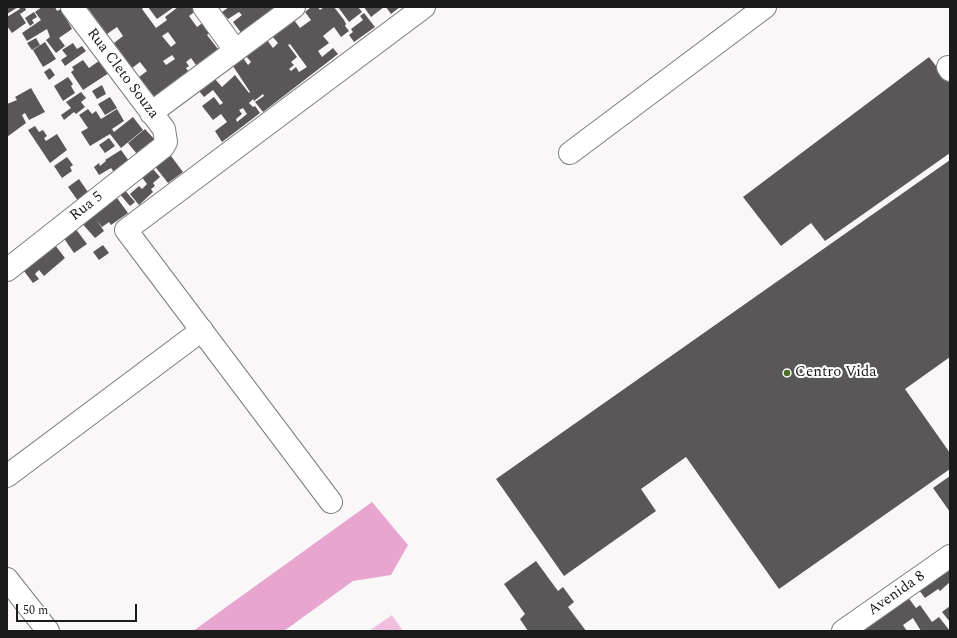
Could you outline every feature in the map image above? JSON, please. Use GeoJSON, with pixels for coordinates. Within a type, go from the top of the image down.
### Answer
{"type":"FeatureCollection","features":[{"type":"Feature","properties":{"kind":"street","name":"Rua Cleto Souza"},"geometry":{"type":"LineString","coordinates":[[72,7],[164,129],[166,142]]}},
{"type":"Feature","properties":{"kind":"street"},"geometry":{"type":"LineString","coordinates":[[204,7],[235,50]]}},
{"type":"Feature","properties":{"kind":"street"},"geometry":{"type":"LineString","coordinates":[[151,113],[294,7]]}},
{"type":"Feature","properties":{"kind":"street"},"geometry":{"type":"LineString","coordinates":[[331,502],[126,230],[424,7]]}},
{"type":"Feature","properties":{"kind":"street"},"geometry":{"type":"LineString","coordinates":[[570,153],[765,7]]}},
{"type":"Feature","properties":{"kind":"street","name":"Rua 5"},"geometry":{"type":"LineString","coordinates":[[7,270],[163,147],[166,142]]}},
{"type":"Feature","properties":{"kind":"street"},"geometry":{"type":"LineString","coordinates":[[7,476],[202,330]]}},
{"type":"Feature","properties":{"kind":"street","name":"Avenida 8"},"geometry":{"type":"LineString","coordinates":[[843,631],[950,556]]}},
{"type":"Feature","properties":{"kind":"street"},"geometry":{"type":"LineString","coordinates":[[7,580],[48,631]]}},
{"type":"Feature","properties":{"kind":"shaded area"},"geometry":{"type":"Polygon","coordinates":[[[372,502],[408,545],[391,575],[353,581],[284,631],[193,631],[372,502]]]}},
{"type":"Feature","properties":{"kind":"shaded area"},"geometry":{"type":"Polygon","coordinates":[[[392,615],[403,631],[369,631],[392,615]]]}},
{"type":"Feature","properties":{"kind":"building"},"geometry":{"type":"Polygon","coordinates":[[[7,7],[18,7],[7,14],[7,7]]]}},
{"type":"Feature","properties":{"kind":"building"},"geometry":{"type":"Polygon","coordinates":[[[19,7],[25,7],[26,10],[20,14],[26,23],[12,33],[7,26],[7,17],[20,9],[19,7]]]}},
{"type":"Feature","properties":{"kind":"building"},"geometry":{"type":"Polygon","coordinates":[[[42,7],[55,7],[57,11],[61,9],[72,29],[59,38],[65,46],[56,53],[46,40],[50,37],[47,29],[27,41],[22,33],[41,20],[35,12],[42,7]]]}},
{"type":"Feature","properties":{"kind":"building"},"geometry":{"type":"Polygon","coordinates":[[[87,7],[144,7],[142,9],[156,28],[167,20],[165,17],[178,7],[195,7],[197,10],[189,16],[197,27],[205,21],[212,31],[207,35],[218,49],[196,65],[191,58],[186,62],[189,66],[186,68],[190,74],[156,99],[139,77],[147,71],[140,62],[132,68],[114,43],[123,36],[117,27],[107,34],[87,7]],[[168,32],[162,36],[171,47],[176,43],[168,32]],[[172,55],[163,61],[166,65],[175,59],[172,55]]]}},
{"type":"Feature","properties":{"kind":"building"},"geometry":{"type":"Polygon","coordinates":[[[148,7],[174,7],[157,19],[148,7]]]}},
{"type":"Feature","properties":{"kind":"building"},"geometry":{"type":"Polygon","coordinates":[[[229,7],[279,7],[242,34],[233,22],[242,15],[239,12],[228,19],[222,12],[229,7]]]}},
{"type":"Feature","properties":{"kind":"building"},"geometry":{"type":"Polygon","coordinates":[[[311,7],[318,7],[320,10],[324,7],[334,7],[344,20],[346,24],[345,26],[349,31],[341,37],[334,27],[323,36],[329,43],[318,51],[322,57],[333,48],[338,54],[263,112],[255,102],[264,96],[263,94],[254,101],[253,99],[249,103],[253,107],[255,106],[260,113],[222,142],[215,131],[227,122],[221,114],[213,120],[202,106],[214,97],[220,105],[223,103],[213,90],[204,97],[199,91],[215,79],[222,87],[235,75],[249,93],[250,92],[233,66],[243,58],[248,65],[251,62],[246,56],[267,40],[273,48],[278,43],[272,36],[294,20],[300,28],[311,20],[305,12],[311,7]],[[290,44],[288,45],[297,57],[291,62],[294,65],[289,69],[291,71],[296,67],[299,72],[307,67],[290,44]],[[243,108],[239,110],[242,114],[236,119],[237,122],[247,114],[243,108]]]}},
{"type":"Feature","properties":{"kind":"building"},"geometry":{"type":"Polygon","coordinates":[[[338,7],[358,7],[362,12],[349,22],[338,7]]]}},
{"type":"Feature","properties":{"kind":"building"},"geometry":{"type":"Polygon","coordinates":[[[364,7],[384,7],[371,17],[364,7]]]}},
{"type":"Feature","properties":{"kind":"building"},"geometry":{"type":"Polygon","coordinates":[[[386,7],[400,7],[391,14],[386,7]]]}},
{"type":"Feature","properties":{"kind":"building"},"geometry":{"type":"Polygon","coordinates":[[[34,12],[37,17],[32,20],[34,23],[30,26],[25,18],[34,12]]]}},
{"type":"Feature","properties":{"kind":"building"},"geometry":{"type":"Polygon","coordinates":[[[364,13],[375,27],[354,42],[349,35],[353,32],[351,29],[363,20],[360,16],[364,13]]]}},
{"type":"Feature","properties":{"kind":"building"},"geometry":{"type":"Polygon","coordinates":[[[36,38],[40,45],[32,50],[27,43],[36,38]]]}},
{"type":"Feature","properties":{"kind":"building"},"geometry":{"type":"Polygon","coordinates":[[[45,42],[56,59],[43,67],[33,50],[45,42]]]}},
{"type":"Feature","properties":{"kind":"building"},"geometry":{"type":"Polygon","coordinates":[[[73,43],[77,49],[82,46],[86,51],[65,66],[61,60],[67,56],[62,50],[73,43]]]}},
{"type":"Feature","properties":{"kind":"building"},"geometry":{"type":"Polygon","coordinates":[[[929,57],[950,84],[950,153],[825,241],[811,223],[781,246],[743,197],[929,57]]]}},
{"type":"Feature","properties":{"kind":"building"},"geometry":{"type":"Polygon","coordinates":[[[103,58],[112,71],[83,90],[71,72],[74,70],[72,67],[83,60],[89,68],[103,58]]]}},
{"type":"Feature","properties":{"kind":"building"},"geometry":{"type":"Polygon","coordinates":[[[50,68],[55,75],[49,80],[44,72],[50,68]]]}},
{"type":"Feature","properties":{"kind":"building"},"geometry":{"type":"Polygon","coordinates":[[[68,77],[73,84],[71,86],[75,93],[63,101],[54,86],[68,77]]]}},
{"type":"Feature","properties":{"kind":"building"},"geometry":{"type":"Polygon","coordinates":[[[102,85],[106,94],[97,99],[92,91],[102,85]]]}},
{"type":"Feature","properties":{"kind":"building"},"geometry":{"type":"Polygon","coordinates":[[[31,88],[45,112],[29,120],[25,113],[22,115],[26,123],[7,137],[7,104],[17,100],[15,97],[31,88]]]}},
{"type":"Feature","properties":{"kind":"building"},"geometry":{"type":"Polygon","coordinates":[[[81,92],[86,98],[81,102],[85,107],[76,114],[74,112],[64,120],[61,115],[71,108],[66,102],[81,92]]]}},
{"type":"Feature","properties":{"kind":"building"},"geometry":{"type":"Polygon","coordinates":[[[110,97],[117,108],[105,115],[98,104],[110,97]]]}},
{"type":"Feature","properties":{"kind":"building"},"geometry":{"type":"Polygon","coordinates":[[[88,109],[92,114],[96,111],[101,119],[117,109],[124,121],[112,129],[114,132],[133,117],[143,130],[121,148],[110,134],[90,146],[81,132],[88,128],[79,115],[88,109]]]}},
{"type":"Feature","properties":{"kind":"building"},"geometry":{"type":"Polygon","coordinates":[[[35,126],[39,132],[43,130],[47,136],[44,138],[46,141],[57,134],[67,150],[50,163],[28,130],[35,126]]]}},
{"type":"Feature","properties":{"kind":"building"},"geometry":{"type":"Polygon","coordinates":[[[145,129],[155,140],[137,154],[128,143],[145,129]]]}},
{"type":"Feature","properties":{"kind":"building"},"geometry":{"type":"Polygon","coordinates":[[[109,138],[115,146],[105,153],[99,145],[109,138]]]}},
{"type":"Feature","properties":{"kind":"building"},"geometry":{"type":"Polygon","coordinates":[[[121,150],[129,161],[117,176],[111,168],[99,175],[94,167],[99,163],[100,166],[106,161],[105,160],[121,150]]]}},
{"type":"Feature","properties":{"kind":"building"},"geometry":{"type":"Polygon","coordinates":[[[168,152],[183,172],[168,183],[153,164],[168,152]]]}},
{"type":"Feature","properties":{"kind":"building"},"geometry":{"type":"Polygon","coordinates":[[[67,157],[73,165],[70,167],[72,171],[62,178],[54,166],[67,157]]]}},
{"type":"Feature","properties":{"kind":"building","name":"Centro Vida"},"geometry":{"type":"Polygon","coordinates":[[[950,160],[950,357],[905,389],[950,453],[950,469],[779,589],[686,457],[641,489],[656,511],[564,576],[496,479],[950,160]]]}},
{"type":"Feature","properties":{"kind":"building"},"geometry":{"type":"Polygon","coordinates":[[[152,168],[160,177],[153,183],[155,186],[151,189],[153,192],[139,205],[130,194],[139,186],[142,189],[147,184],[141,176],[152,168]]]}},
{"type":"Feature","properties":{"kind":"building"},"geometry":{"type":"Polygon","coordinates":[[[79,179],[92,198],[81,205],[68,187],[79,179]]]}},
{"type":"Feature","properties":{"kind":"building"},"geometry":{"type":"Polygon","coordinates":[[[123,188],[135,202],[130,206],[118,192],[123,188]]]}},
{"type":"Feature","properties":{"kind":"building"},"geometry":{"type":"Polygon","coordinates":[[[111,194],[115,199],[117,198],[128,213],[111,225],[109,222],[102,227],[96,219],[104,231],[95,238],[79,220],[111,194]]]}},
{"type":"Feature","properties":{"kind":"building"},"geometry":{"type":"Polygon","coordinates":[[[75,228],[87,244],[74,253],[63,237],[75,228]]]}},
{"type":"Feature","properties":{"kind":"building"},"geometry":{"type":"Polygon","coordinates":[[[55,245],[65,258],[44,276],[39,270],[35,274],[39,279],[33,283],[24,271],[55,245]]]}},
{"type":"Feature","properties":{"kind":"building"},"geometry":{"type":"Polygon","coordinates":[[[103,245],[109,253],[99,260],[93,252],[103,245]]]}},
{"type":"Feature","properties":{"kind":"building"},"geometry":{"type":"Polygon","coordinates":[[[950,476],[950,512],[933,488],[950,476]]]}},
{"type":"Feature","properties":{"kind":"building"},"geometry":{"type":"Polygon","coordinates":[[[536,561],[558,591],[563,587],[574,602],[568,607],[586,631],[528,631],[520,619],[525,614],[504,584],[536,561]]]}},
{"type":"Feature","properties":{"kind":"building"},"geometry":{"type":"Polygon","coordinates":[[[950,566],[950,582],[940,591],[938,589],[925,598],[919,590],[950,566]]]}},
{"type":"Feature","properties":{"kind":"building"},"geometry":{"type":"Polygon","coordinates":[[[907,596],[916,608],[920,605],[932,622],[939,617],[950,631],[921,631],[913,618],[903,625],[907,631],[865,631],[862,627],[907,596]]]}},
{"type":"Feature","properties":{"kind":"building"},"geometry":{"type":"Polygon","coordinates":[[[950,606],[950,622],[942,612],[950,606]]]}},
{"type":"Feature","properties":{"kind":"place","name":"Centro Vida"},"geometry":{"type":"Point","coordinates":[787,373]}}]}
